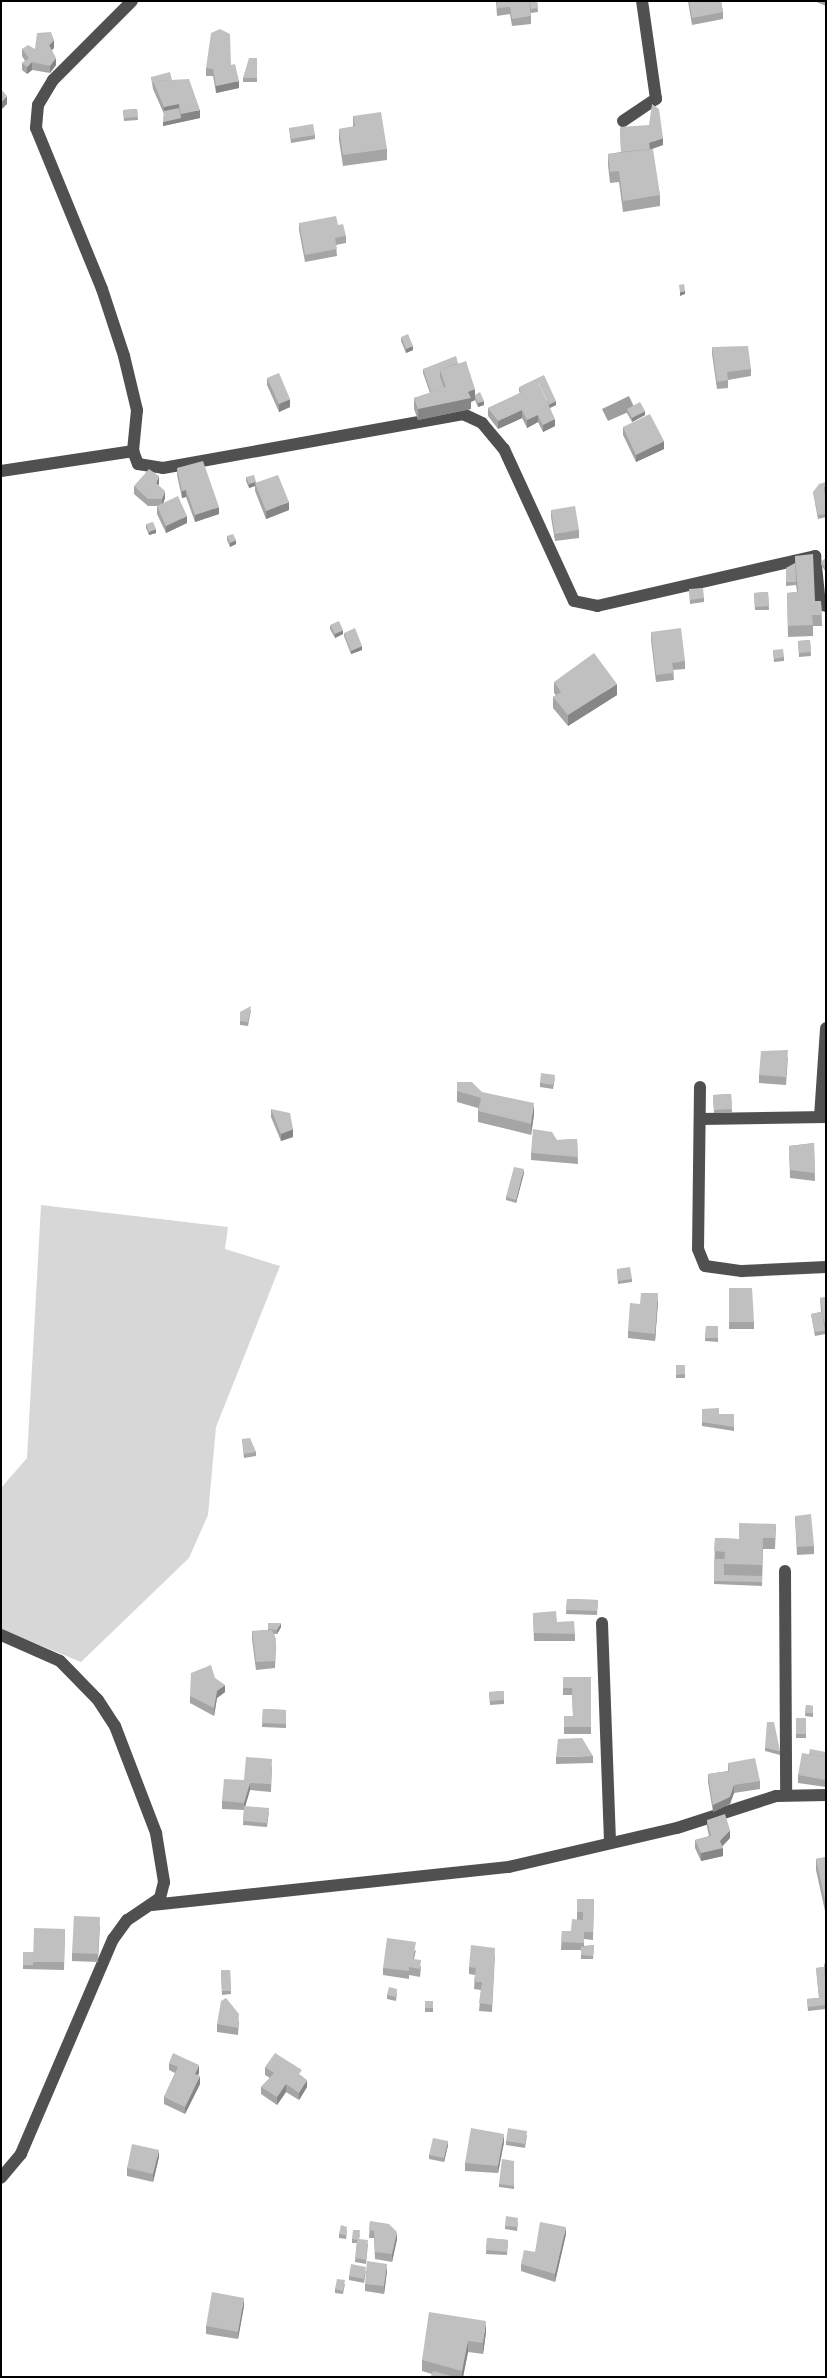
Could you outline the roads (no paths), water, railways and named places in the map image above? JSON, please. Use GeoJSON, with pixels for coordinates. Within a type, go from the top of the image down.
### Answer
{"type":"FeatureCollection","features":[{"type":"Feature","properties":{"kind":"street"},"geometry":{"type":"LineString","coordinates":[[132,1],[54,80],[38,105],[36,128],[102,289],[124,356],[137,410],[133,451],[138,464],[164,468],[463,414],[482,424],[504,449],[574,601],[597,606],[815,556],[820,604],[826,606]]}},
{"type":"Feature","properties":{"kind":"street"},"geometry":{"type":"LineString","coordinates":[[623,121],[656,99],[642,1]]}},
{"type":"Feature","properties":{"kind":"street"},"geometry":{"type":"LineString","coordinates":[[1,471],[133,451]]}},
{"type":"Feature","properties":{"kind":"street"},"geometry":{"type":"LineString","coordinates":[[701,1119],[823,1117],[826,1028]]}},
{"type":"Feature","properties":{"kind":"street"},"geometry":{"type":"LineString","coordinates":[[700,1087],[698,1249],[705,1266],[742,1271],[826,1267]]}},
{"type":"Feature","properties":{"kind":"street"},"geometry":{"type":"LineString","coordinates":[[785,1571],[786,1794]]}},
{"type":"Feature","properties":{"kind":"street"},"geometry":{"type":"LineString","coordinates":[[602,1622],[610,1843]]}},
{"type":"Feature","properties":{"kind":"street"},"geometry":{"type":"LineString","coordinates":[[1,1635],[45,1653],[77,1675],[115,1726],[163,1860],[160,1898],[127,1920],[113,1939],[20,2154],[1,2178]]}},
{"type":"Feature","properties":{"kind":"street"},"geometry":{"type":"LineString","coordinates":[[152,1905],[509,1867],[610,1843],[786,1794],[826,1795]]}}]}
